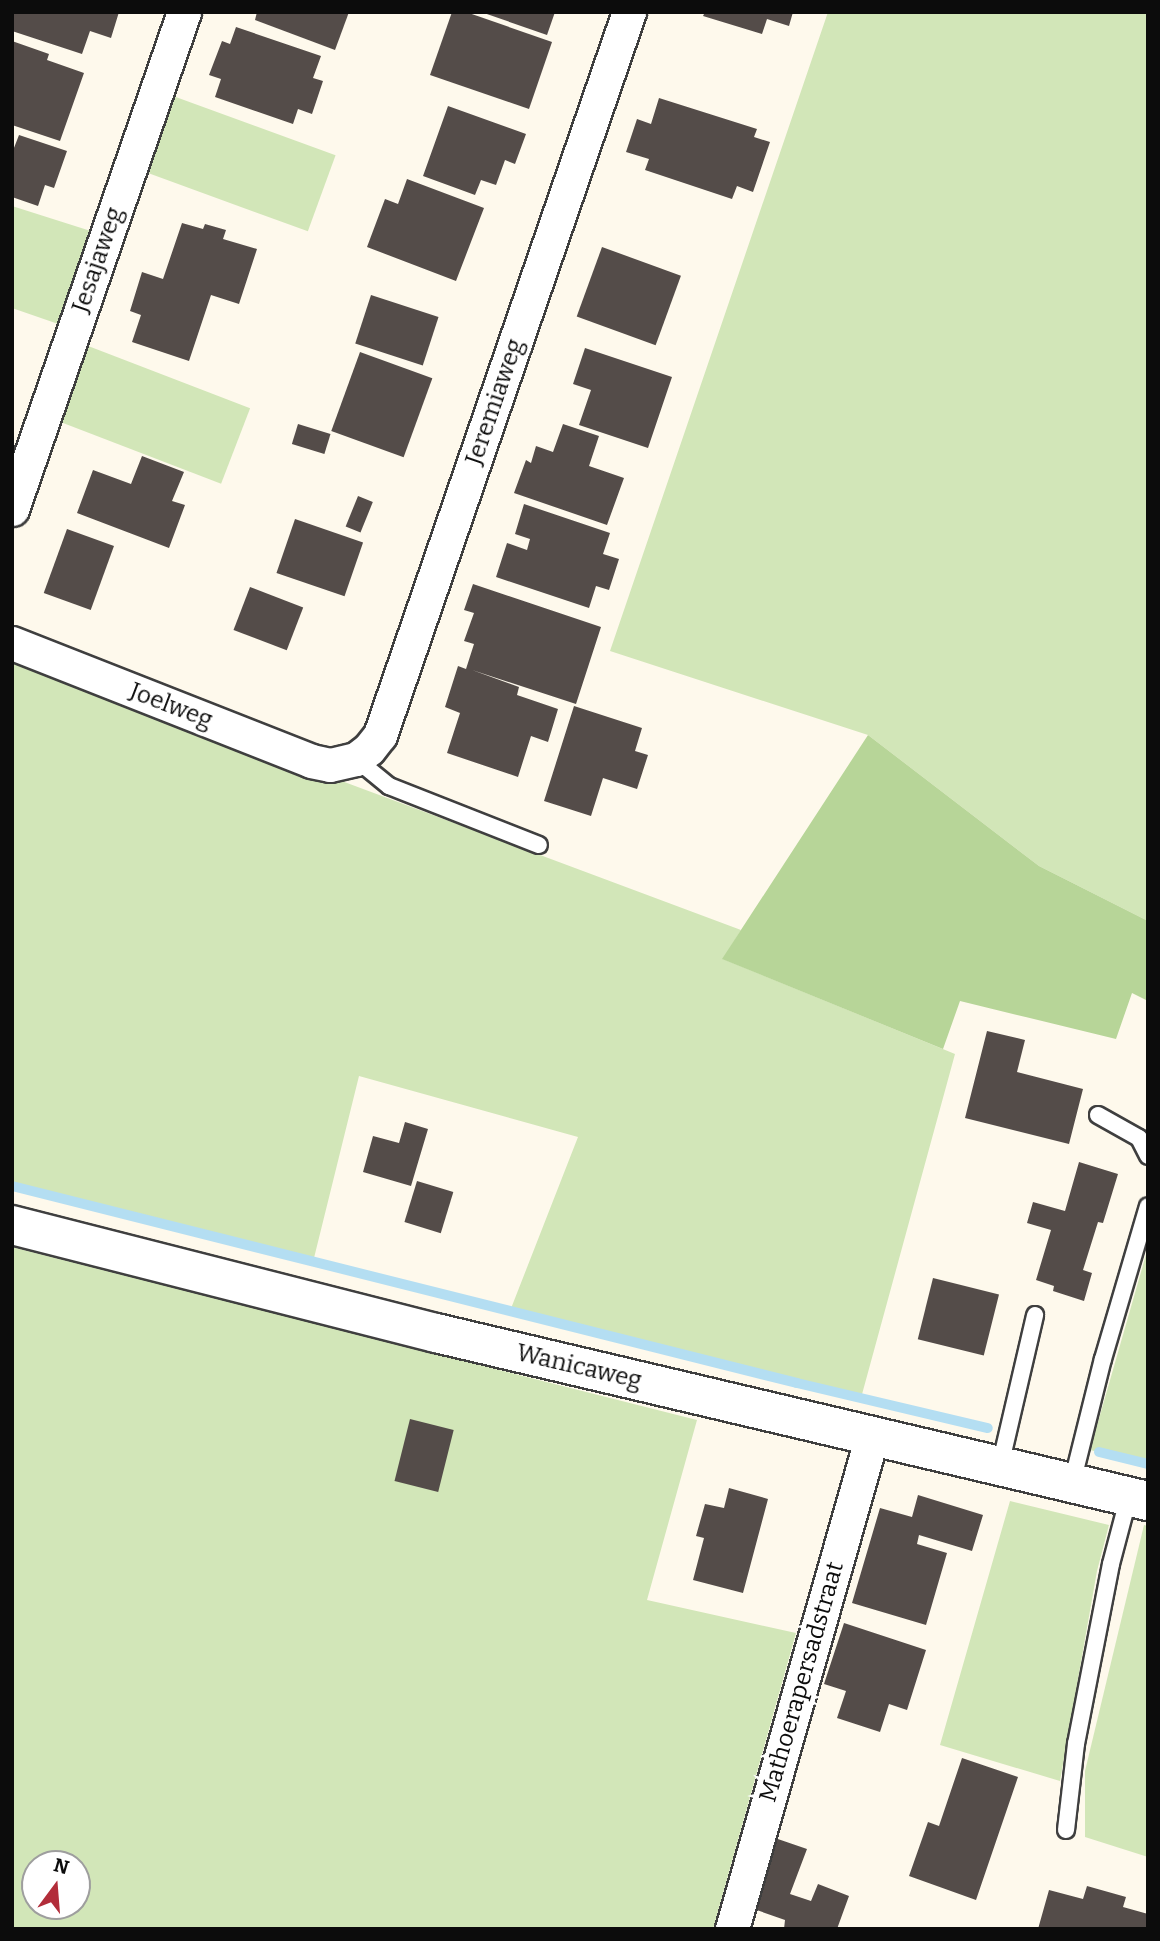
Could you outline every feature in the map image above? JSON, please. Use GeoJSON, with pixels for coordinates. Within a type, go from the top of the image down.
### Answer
{"type":"FeatureCollection","features":[{"type":"Feature","properties":{"kind":"street","name":"Jesajaweg"},"geometry":{"type":"LineString","coordinates":[[12,509],[184,12]]}},
{"type":"Feature","properties":{"kind":"street","name":"Jeremiaweg"},"geometry":{"type":"LineString","coordinates":[[343,762],[380,735],[629,12]]}},
{"type":"Feature","properties":{"kind":"street","name":"Joelweg"},"geometry":{"type":"LineString","coordinates":[[12,643],[311,761],[343,762]]}},
{"type":"Feature","properties":{"kind":"street","name":"Wanicaweg"},"geometry":{"type":"LineString","coordinates":[[12,1225],[436,1333],[1138,1498]]}},
{"type":"Feature","properties":{"kind":"street","name":"Mathoerapersadstraat"},"geometry":{"type":"LineString","coordinates":[[732,1929],[872,1436]]}},
{"type":"Feature","properties":{"kind":"lane"},"geometry":{"type":"LineString","coordinates":[[343,762],[389,786],[540,845]]}},
{"type":"Feature","properties":{"kind":"lane"},"geometry":{"type":"LineString","coordinates":[[1098,1115],[1139,1138],[1148,1156]]}},
{"type":"Feature","properties":{"kind":"lane"},"geometry":{"type":"LineString","coordinates":[[1072,1483],[1103,1359],[1148,1206]]}},
{"type":"Feature","properties":{"kind":"lane"},"geometry":{"type":"LineString","coordinates":[[1000,1466],[1035,1315]]}},
{"type":"Feature","properties":{"kind":"lane"},"geometry":{"type":"LineString","coordinates":[[1066,1830],[1076,1744],[1111,1564],[1138,1498]]}},
{"type":"Feature","properties":{"kind":"green space"},"geometry":{"type":"Polygon","coordinates":[[[828,12],[1148,12],[1148,921],[1039,866],[868,735],[610,651],[828,12]]]}},
{"type":"Feature","properties":{"kind":"green space"},"geometry":{"type":"Polygon","coordinates":[[[173,96],[336,155],[308,231],[145,172],[173,96]]]}},
{"type":"Feature","properties":{"kind":"green space"},"geometry":{"type":"Polygon","coordinates":[[[12,206],[97,233],[64,326],[12,308],[12,206]]]}},
{"type":"Feature","properties":{"kind":"green space"},"geometry":{"type":"Polygon","coordinates":[[[83,344],[250,408],[221,484],[54,420],[83,344]]]}},
{"type":"Feature","properties":{"kind":"green space"},"geometry":{"type":"Polygon","coordinates":[[[12,658],[741,930],[723,959],[955,1054],[861,1398],[510,1311],[578,1137],[359,1076],[313,1262],[12,1186],[12,658]]]}},
{"type":"Feature","properties":{"kind":"green space"},"geometry":{"type":"Polygon","coordinates":[[[868,735],[1039,866],[1148,921],[1148,1001],[1132,993],[1116,1039],[960,1001],[943,1049],[722,959],[868,735]]]}},
{"type":"Feature","properties":{"kind":"green space"},"geometry":{"type":"Polygon","coordinates":[[[12,1247],[697,1420],[647,1600],[796,1633],[713,1929],[12,1929],[12,1247]]]}},
{"type":"Feature","properties":{"kind":"green space"},"geometry":{"type":"Polygon","coordinates":[[[1148,1251],[1148,1464],[1090,1450],[1148,1251]]]}},
{"type":"Feature","properties":{"kind":"green space"},"geometry":{"type":"Polygon","coordinates":[[[1010,1501],[1109,1525],[1097,1571],[1060,1781],[940,1745],[1010,1501]]]}},
{"type":"Feature","properties":{"kind":"green space"},"geometry":{"type":"Polygon","coordinates":[[[1144,1525],[1148,1526],[1148,1857],[1085,1837],[1085,1771],[1144,1525]]]}},
{"type":"Feature","properties":{"kind":"building"},"geometry":{"type":"Polygon","coordinates":[[[12,12],[119,12],[111,38],[90,31],[82,54],[12,31],[12,12]]]}},
{"type":"Feature","properties":{"kind":"building"},"geometry":{"type":"Polygon","coordinates":[[[257,12],[349,12],[335,50],[255,20],[257,12]]]}},
{"type":"Feature","properties":{"kind":"building"},"geometry":{"type":"Polygon","coordinates":[[[452,12],[466,12],[552,42],[529,109],[430,75],[452,12]]]}},
{"type":"Feature","properties":{"kind":"building"},"geometry":{"type":"Polygon","coordinates":[[[481,12],[555,12],[547,35],[481,12]]]}},
{"type":"Feature","properties":{"kind":"building"},"geometry":{"type":"Polygon","coordinates":[[[705,12],[793,12],[789,26],[767,19],[762,34],[703,16],[705,12]]]}},
{"type":"Feature","properties":{"kind":"building"},"geometry":{"type":"Polygon","coordinates":[[[236,27],[321,56],[313,78],[323,81],[312,114],[298,109],[293,124],[215,97],[221,79],[209,75],[222,41],[230,44],[236,27]]]}},
{"type":"Feature","properties":{"kind":"building"},"geometry":{"type":"Polygon","coordinates":[[[12,41],[49,54],[47,60],[84,73],[60,141],[12,125],[12,41]]]}},
{"type":"Feature","properties":{"kind":"building"},"geometry":{"type":"Polygon","coordinates":[[[659,98],[757,129],[754,137],[770,142],[753,192],[737,186],[732,199],[645,170],[649,159],[626,152],[637,119],[651,124],[659,98]]]}},
{"type":"Feature","properties":{"kind":"building"},"geometry":{"type":"Polygon","coordinates":[[[448,106],[526,134],[515,164],[505,160],[496,185],[481,180],[475,195],[423,176],[448,106]]]}},
{"type":"Feature","properties":{"kind":"building"},"geometry":{"type":"Polygon","coordinates":[[[19,135],[67,151],[54,188],[45,185],[38,206],[12,197],[12,153],[19,135]]]}},
{"type":"Feature","properties":{"kind":"building"},"geometry":{"type":"Polygon","coordinates":[[[407,179],[484,208],[456,281],[367,247],[385,199],[398,204],[407,179]]]}},
{"type":"Feature","properties":{"kind":"building"},"geometry":{"type":"Polygon","coordinates":[[[182,223],[203,229],[205,224],[226,230],[223,239],[257,249],[239,304],[211,295],[189,361],[132,342],[141,315],[130,311],[142,272],[163,279],[182,223]]]}},
{"type":"Feature","properties":{"kind":"building"},"geometry":{"type":"Polygon","coordinates":[[[602,247],[681,276],[656,345],[577,317],[602,247]]]}},
{"type":"Feature","properties":{"kind":"building"},"geometry":{"type":"Polygon","coordinates":[[[371,295],[439,317],[423,365],[355,344],[371,295]]]}},
{"type":"Feature","properties":{"kind":"building"},"geometry":{"type":"Polygon","coordinates":[[[585,348],[672,377],[648,448],[579,425],[591,390],[573,384],[585,348]]]}},
{"type":"Feature","properties":{"kind":"building"},"geometry":{"type":"Polygon","coordinates":[[[360,352],[432,378],[404,457],[331,431],[360,352]]]}},
{"type":"Feature","properties":{"kind":"building"},"geometry":{"type":"Polygon","coordinates":[[[298,424],[331,434],[324,454],[292,444],[298,424]]]}},
{"type":"Feature","properties":{"kind":"building"},"geometry":{"type":"Polygon","coordinates":[[[563,424],[599,436],[589,466],[624,478],[607,525],[514,493],[526,460],[531,463],[536,446],[553,452],[563,424]]]}},
{"type":"Feature","properties":{"kind":"building"},"geometry":{"type":"Polygon","coordinates":[[[142,456],[184,472],[172,501],[185,505],[169,548],[77,513],[93,470],[131,484],[142,456]]]}},
{"type":"Feature","properties":{"kind":"building"},"geometry":{"type":"Polygon","coordinates":[[[358,496],[373,502],[360,533],[346,527],[358,496]]]}},
{"type":"Feature","properties":{"kind":"building"},"geometry":{"type":"Polygon","coordinates":[[[524,504],[610,533],[603,554],[619,559],[609,590],[596,586],[589,608],[496,577],[507,543],[527,550],[530,539],[515,534],[524,504]]]}},
{"type":"Feature","properties":{"kind":"building"},"geometry":{"type":"Polygon","coordinates":[[[295,519],[363,542],[345,596],[276,573],[295,519]]]}},
{"type":"Feature","properties":{"kind":"building"},"geometry":{"type":"Polygon","coordinates":[[[67,529],[114,546],[91,610],[44,593],[67,529]]]}},
{"type":"Feature","properties":{"kind":"building"},"geometry":{"type":"Polygon","coordinates":[[[473,584],[601,627],[576,704],[472,670],[519,687],[517,695],[558,709],[548,742],[531,736],[518,777],[447,753],[460,713],[445,707],[458,666],[466,669],[474,644],[464,641],[474,613],[464,610],[473,584]]]}},
{"type":"Feature","properties":{"kind":"building"},"geometry":{"type":"Polygon","coordinates":[[[250,587],[303,607],[287,650],[234,630],[250,587]]]}},
{"type":"Feature","properties":{"kind":"building"},"geometry":{"type":"Polygon","coordinates":[[[574,706],[642,728],[635,751],[648,755],[637,789],[603,778],[591,816],[544,801],[574,706]]]}},
{"type":"Feature","properties":{"kind":"building"},"geometry":{"type":"Polygon","coordinates":[[[987,1031],[1025,1040],[1017,1072],[1083,1089],[1069,1144],[965,1118],[987,1031]]]}},
{"type":"Feature","properties":{"kind":"building"},"geometry":{"type":"Polygon","coordinates":[[[405,1122],[428,1129],[411,1186],[363,1172],[373,1136],[399,1143],[405,1122]]]}},
{"type":"Feature","properties":{"kind":"building"},"geometry":{"type":"Polygon","coordinates":[[[1079,1162],[1118,1174],[1103,1223],[1098,1222],[1083,1270],[1092,1273],[1084,1301],[1053,1291],[1054,1286],[1036,1280],[1051,1230],[1027,1223],[1033,1202],[1065,1211],[1079,1162]]]}},
{"type":"Feature","properties":{"kind":"building"},"geometry":{"type":"Polygon","coordinates":[[[417,1181],[453,1192],[441,1233],[404,1222],[417,1181]]]}},
{"type":"Feature","properties":{"kind":"building"},"geometry":{"type":"Polygon","coordinates":[[[933,1278],[999,1294],[984,1356],[918,1339],[933,1278]]]}},
{"type":"Feature","properties":{"kind":"building"},"geometry":{"type":"Polygon","coordinates":[[[410,1419],[454,1430],[438,1492],[395,1481],[410,1419]]]}},
{"type":"Feature","properties":{"kind":"building"},"geometry":{"type":"Polygon","coordinates":[[[729,1488],[768,1499],[743,1593],[693,1580],[704,1538],[696,1536],[705,1504],[724,1508],[729,1488]]]}},
{"type":"Feature","properties":{"kind":"building"},"geometry":{"type":"Polygon","coordinates":[[[918,1495],[983,1515],[972,1551],[919,1535],[917,1544],[947,1553],[926,1625],[852,1603],[880,1508],[912,1517],[918,1495]]]}},
{"type":"Feature","properties":{"kind":"building"},"geometry":{"type":"Polygon","coordinates":[[[844,1623],[926,1650],[907,1710],[889,1704],[880,1732],[837,1718],[846,1691],[824,1684],[844,1623]]]}},
{"type":"Feature","properties":{"kind":"building"},"geometry":{"type":"Polygon","coordinates":[[[962,1758],[1018,1777],[976,1900],[909,1876],[928,1822],[939,1826],[962,1758]]]}},
{"type":"Feature","properties":{"kind":"building"},"geometry":{"type":"Polygon","coordinates":[[[772,1837],[807,1849],[790,1894],[811,1901],[818,1884],[849,1896],[837,1929],[784,1929],[785,1920],[748,1907],[772,1837]]]}},
{"type":"Feature","properties":{"kind":"building"},"geometry":{"type":"Polygon","coordinates":[[[1087,1886],[1126,1897],[1123,1907],[1148,1914],[1148,1929],[1038,1929],[1049,1890],[1083,1899],[1087,1886]]]}},
{"type":"Feature","properties":{"kind":"waterway"},"geometry":{"type":"LineString","coordinates":[[12,1186],[797,1383],[988,1428]]}},
{"type":"Feature","properties":{"kind":"waterway"},"geometry":{"type":"LineString","coordinates":[[1099,1452],[1148,1464]]}}]}
